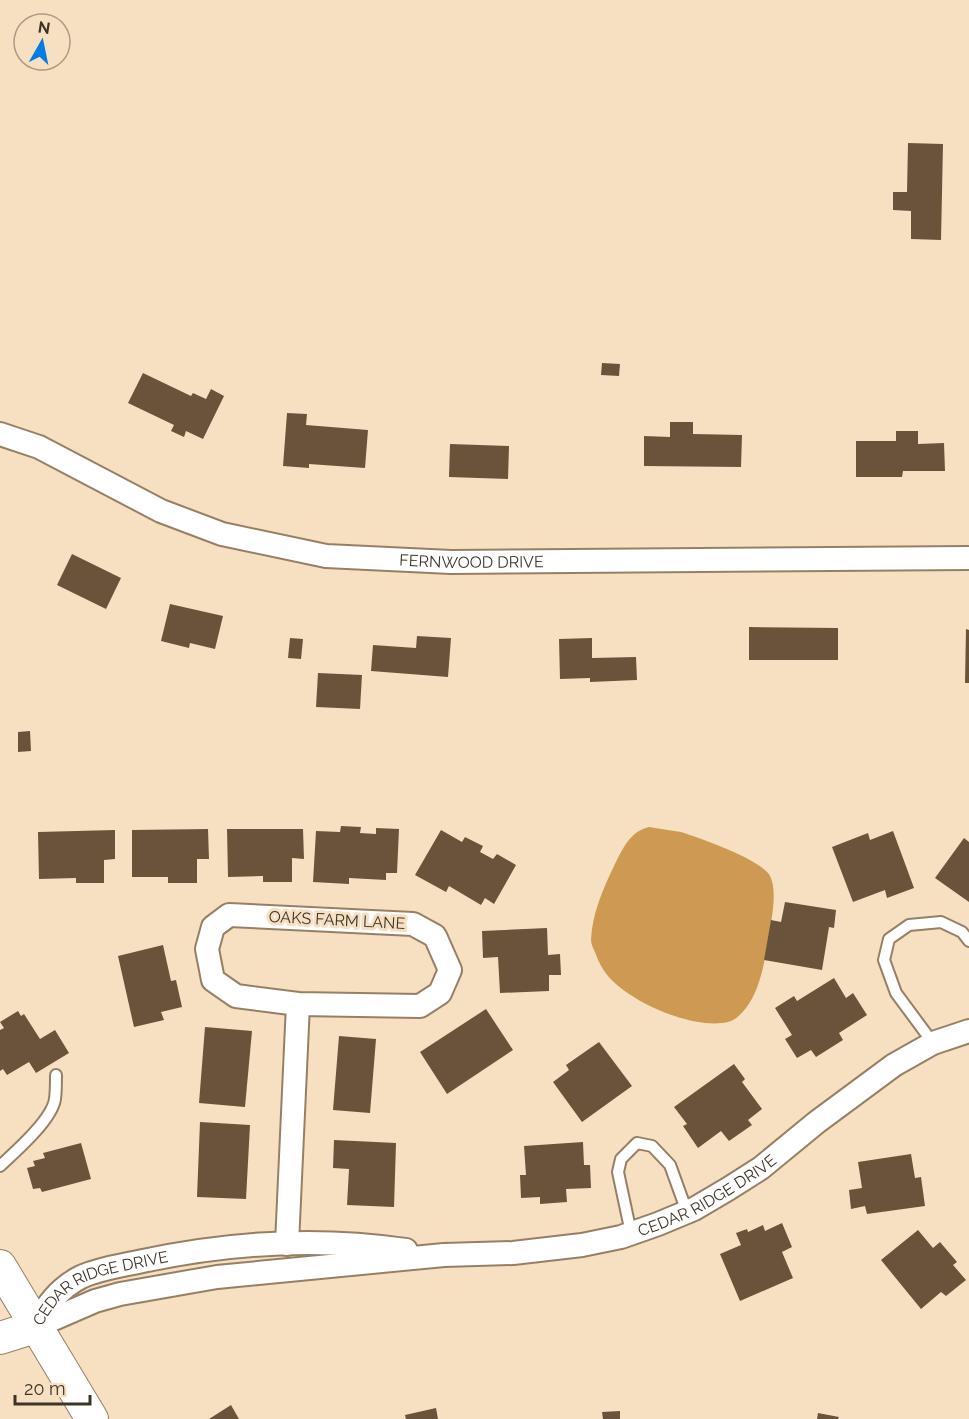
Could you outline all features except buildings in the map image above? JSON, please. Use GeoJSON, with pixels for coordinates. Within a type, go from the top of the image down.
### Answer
{"type":"FeatureCollection","features":[{"type":"Feature","properties":{"kind":"main road"},"geometry":{"type":"LineString","coordinates":[[0,1266],[92,1419]]}},
{"type":"Feature","properties":{"kind":"main road"},"geometry":{"type":"LineString","coordinates":[[0,1338],[35,1327]]}},
{"type":"Feature","properties":{"kind":"street","name":"FERNWOOD DRIVE"},"geometry":{"type":"LineString","coordinates":[[0,434],[39,447],[161,511],[222,534],[326,556],[451,562],[969,558]]}},
{"type":"Feature","properties":{"kind":"street","name":"OAKS FARM LANE"},"geometry":{"type":"LineString","coordinates":[[230,915],[413,924],[435,936],[450,970],[440,993],[420,1006],[298,1004],[236,996],[213,980],[207,949],[213,927],[230,915]]}},
{"type":"Feature","properties":{"kind":"street"},"geometry":{"type":"LineString","coordinates":[[287,1244],[298,1004]]}},
{"type":"Feature","properties":{"kind":"street","name":"CEDAR RIDGE DRIVE"},"geometry":{"type":"LineString","coordinates":[[35,1327],[95,1301],[120,1294],[217,1277],[444,1255],[513,1252],[582,1245],[631,1233],[687,1212],[729,1189],[761,1168],[894,1065],[933,1043],[969,1031]]}},
{"type":"Feature","properties":{"kind":"street","name":"CEDAR RIDGE DRIVE"},"geometry":{"type":"LineString","coordinates":[[35,1327],[45,1307],[63,1288],[80,1278],[98,1271],[203,1250],[287,1244],[356,1244],[444,1255]]}},
{"type":"Feature","properties":{"kind":"lane"},"geometry":{"type":"LineString","coordinates":[[933,1043],[896,993],[884,960],[889,939],[909,925],[941,922],[962,932],[969,940]]}},
{"type":"Feature","properties":{"kind":"lane"},"geometry":{"type":"LineString","coordinates":[[0,1167],[32,1136],[48,1114],[55,1102],[56,1075]]}},
{"type":"Feature","properties":{"kind":"lane"},"geometry":{"type":"LineString","coordinates":[[631,1233],[618,1172],[621,1160],[637,1143],[652,1146],[670,1165],[687,1212]]}},
{"type":"Feature","properties":{"kind":"shaded area"},"geometry":{"type":"Polygon","coordinates":[[[649,827],[681,832],[715,844],[743,856],[764,869],[770,876],[773,907],[761,975],[751,1001],[740,1015],[731,1021],[698,1022],[647,1005],[618,986],[608,976],[593,948],[591,940],[593,921],[610,875],[627,842],[642,829],[649,827]]]}}]}
